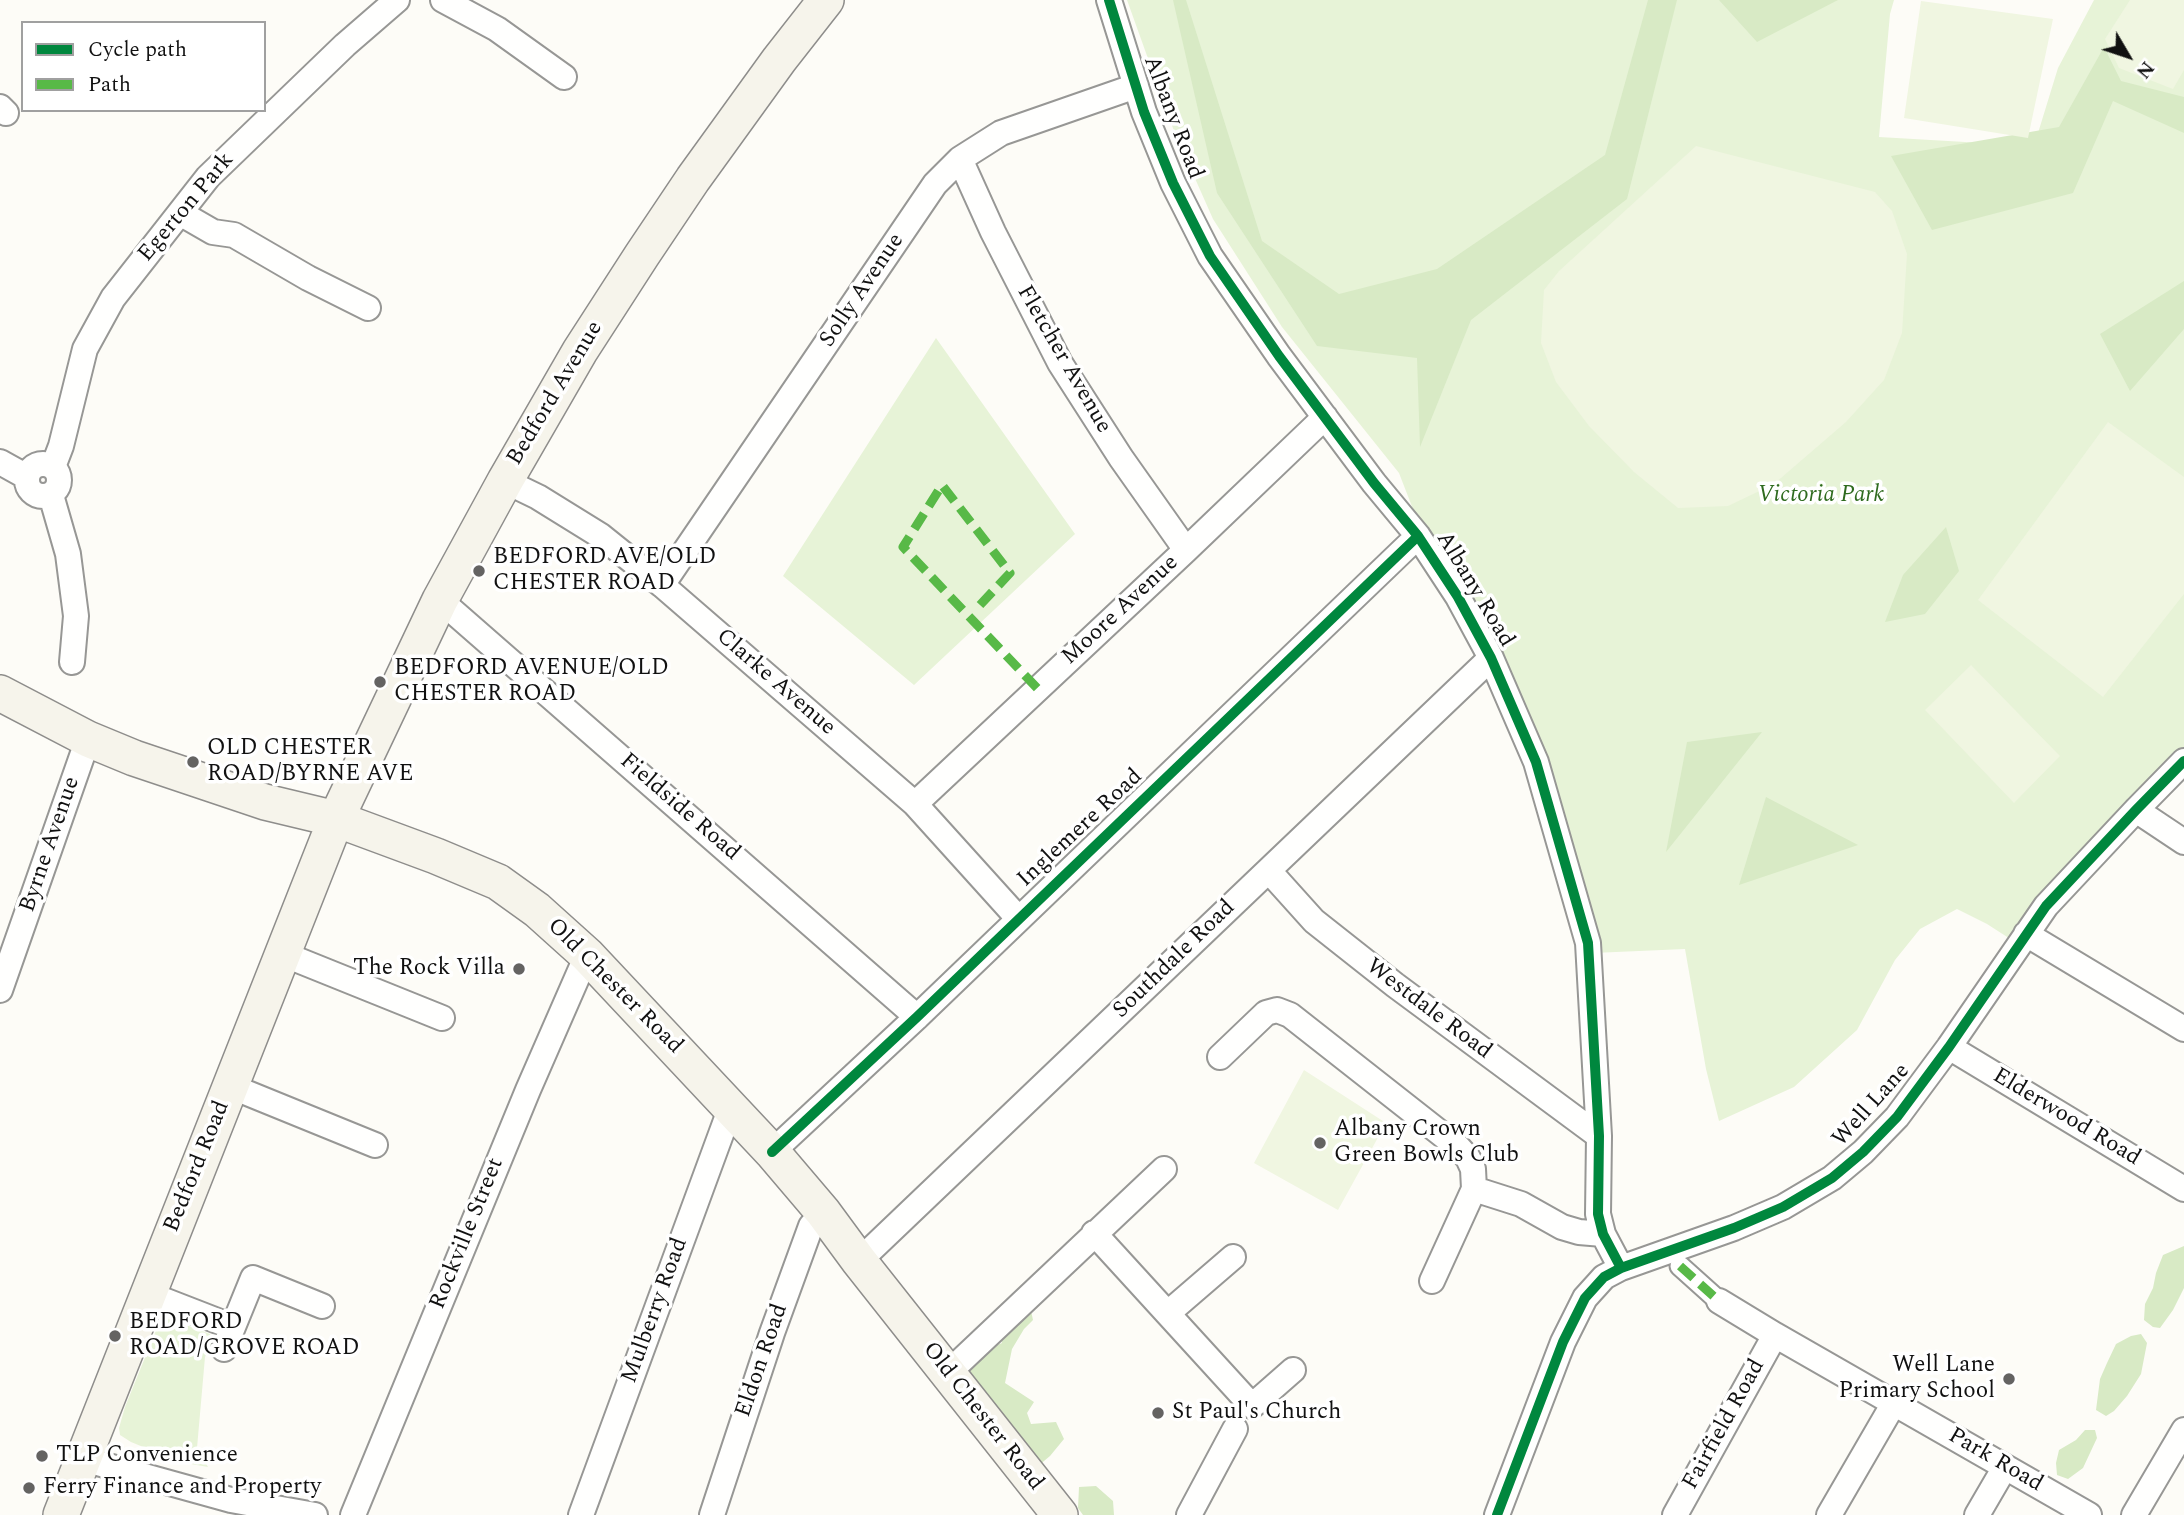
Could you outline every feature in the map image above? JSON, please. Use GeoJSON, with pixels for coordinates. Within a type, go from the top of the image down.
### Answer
{"type":"FeatureCollection","features":[{"type":"Feature","properties":{"kind":"main road","name":"Bedford Avenue"},"geometry":{"type":"LineString","coordinates":[[335,819],[440,600],[580,351],[649,244],[771,71],[826,0]]}},
{"type":"Feature","properties":{"kind":"main road","name":"Old Chester Road"},"geometry":{"type":"LineString","coordinates":[[0,693],[88,739],[134,758],[265,802],[335,819],[498,882],[537,910],[587,955],[772,1152],[823,1212],[1060,1515]]}},
{"type":"Feature","properties":{"kind":"main road","name":"Bedford Road"},"geometry":{"type":"LineString","coordinates":[[61,1515],[335,819]]}},
{"type":"Feature","properties":{"kind":"street","name":"Egerton Park"},"geometry":{"type":"LineString","coordinates":[[72,662],[76,616],[68,554],[51,495],[58,486],[59,476],[53,467],[61,446],[85,349],[113,298],[208,177],[345,45],[397,0]]}},
{"type":"Feature","properties":{"kind":"street"},"geometry":{"type":"LineString","coordinates":[[443,0],[497,29],[564,77]]}},
{"type":"Feature","properties":{"kind":"street","name":"Albany Road"},"geometry":{"type":"LineString","coordinates":[[1108,0],[1136,86],[1173,184],[1210,256],[1249,314],[1374,483],[1418,536],[1458,597],[1491,658],[1536,762],[1588,943],[1599,1136],[1598,1214],[1603,1234],[1621,1268]]}},
{"type":"Feature","properties":{"kind":"street","name":"Solly Avenue"},"geometry":{"type":"LineString","coordinates":[[662,585],[935,184],[960,159],[1001,133],[1136,86]]}},
{"type":"Feature","properties":{"kind":"street","name":"Fletcher Avenue"},"geometry":{"type":"LineString","coordinates":[[960,159],[993,232],[1060,363],[1121,458],[1186,550]]}},
{"type":"Feature","properties":{"kind":"street"},"geometry":{"type":"LineString","coordinates":[[180,213],[213,232],[234,235],[308,278],[368,308]]}},
{"type":"Feature","properties":{"kind":"street","name":"Moore Avenue"},"geometry":{"type":"LineString","coordinates":[[915,804],[1325,417]]}},
{"type":"Feature","properties":{"kind":"street"},"geometry":{"type":"LineString","coordinates":[[0,462],[27,477]]}},
{"type":"Feature","properties":{"kind":"street"},"geometry":{"type":"LineString","coordinates":[[51,495],[39,496],[29,489],[27,477],[33,467],[43,464],[53,467]]}},
{"type":"Feature","properties":{"kind":"street","name":"Clarke Avenue"},"geometry":{"type":"LineString","coordinates":[[505,481],[538,497],[601,536],[662,585],[915,804],[1018,918]]}},
{"type":"Feature","properties":{"kind":"street","name":"Inglemere Road"},"geometry":{"type":"LineString","coordinates":[[772,1152],[917,1017],[1418,536]]}},
{"type":"Feature","properties":{"kind":"street","name":"Fieldside Road"},"geometry":{"type":"LineString","coordinates":[[440,600],[917,1017]]}},
{"type":"Feature","properties":{"kind":"street","name":"Southdale Road"},"geometry":{"type":"LineString","coordinates":[[859,1261],[1491,658]]}},
{"type":"Feature","properties":{"kind":"street","name":"Byrne Avenue"},"geometry":{"type":"LineString","coordinates":[[0,990],[88,739]]}},
{"type":"Feature","properties":{"kind":"street","name":"Well Lane"},"geometry":{"type":"LineString","coordinates":[[1497,1515],[1563,1342],[1585,1298],[1604,1277],[1621,1268],[1734,1228],[1783,1207],[1832,1178],[1863,1152],[1896,1116],[1949,1047],[2046,906],[2184,761]]}},
{"type":"Feature","properties":{"kind":"street"},"geometry":{"type":"LineString","coordinates":[[2136,810],[2184,842]]}},
{"type":"Feature","properties":{"kind":"street","name":"Westdale Road"},"geometry":{"type":"LineString","coordinates":[[1269,871],[1314,921],[1395,985],[1599,1136]]}},
{"type":"Feature","properties":{"kind":"street"},"geometry":{"type":"LineString","coordinates":[[2026,934],[2184,1029]]}},
{"type":"Feature","properties":{"kind":"street"},"geometry":{"type":"LineString","coordinates":[[283,954],[442,1018]]}},
{"type":"Feature","properties":{"kind":"street","name":"Rockville Street"},"geometry":{"type":"LineString","coordinates":[[353,1515],[528,1090],[587,955]]}},
{"type":"Feature","properties":{"kind":"street"},"geometry":{"type":"LineString","coordinates":[[1220,1057],[1266,1013],[1276,1010],[1290,1015],[1458,1147],[1473,1169],[1474,1189],[1432,1281]]}},
{"type":"Feature","properties":{"kind":"street","name":"Elderwood Road"},"geometry":{"type":"LineString","coordinates":[[1949,1047],[2184,1189]]}},
{"type":"Feature","properties":{"kind":"street"},"geometry":{"type":"LineString","coordinates":[[230,1086],[374,1144]]}},
{"type":"Feature","properties":{"kind":"street","name":"Mulberry Road"},"geometry":{"type":"LineString","coordinates":[[581,1515],[731,1107]]}},
{"type":"Feature","properties":{"kind":"street"},"geometry":{"type":"LineString","coordinates":[[948,1373],[1164,1169]]}},
{"type":"Feature","properties":{"kind":"street"},"geometry":{"type":"LineString","coordinates":[[1474,1189],[1521,1204],[1562,1227],[1603,1234]]}},
{"type":"Feature","properties":{"kind":"street","name":"Eldon Road"},"geometry":{"type":"LineString","coordinates":[[712,1515],[806,1238],[811,1226],[823,1212]]}},
{"type":"Feature","properties":{"kind":"street"},"geometry":{"type":"LineString","coordinates":[[1094,1233],[1252,1406],[1293,1370]]}},
{"type":"Feature","properties":{"kind":"street"},"geometry":{"type":"LineString","coordinates":[[1168,1313],[1233,1257]]}},
{"type":"Feature","properties":{"kind":"street"},"geometry":{"type":"LineString","coordinates":[[1680,1266],[1719,1301]]}},
{"type":"Feature","properties":{"kind":"street"},"geometry":{"type":"LineString","coordinates":[[148,1294],[229,1338],[253,1278],[322,1306]]}},
{"type":"Feature","properties":{"kind":"street","name":"Park Road"},"geometry":{"type":"LineString","coordinates":[[1719,1301],[2089,1515]]}},
{"type":"Feature","properties":{"kind":"street","name":"Fairfield Road"},"geometry":{"type":"LineString","coordinates":[[1675,1515],[1775,1335]]}},
{"type":"Feature","properties":{"kind":"street"},"geometry":{"type":"LineString","coordinates":[[1829,1515],[1894,1403]]}},
{"type":"Feature","properties":{"kind":"street"},"geometry":{"type":"LineString","coordinates":[[1189,1515],[1235,1429]]}},
{"type":"Feature","properties":{"kind":"street"},"geometry":{"type":"LineString","coordinates":[[2134,1515],[2184,1430]]}},
{"type":"Feature","properties":{"kind":"street"},"geometry":{"type":"LineString","coordinates":[[83,1459],[231,1500],[315,1515]]}},
{"type":"Feature","properties":{"kind":"street"},"geometry":{"type":"LineString","coordinates":[[1977,1515],[2005,1467]]}},
{"type":"Feature","properties":{"kind":"green space","name":"Victoria Park"},"geometry":{"type":"Polygon","coordinates":[[[1127,0],[1894,0],[1890,14],[1879,137],[2034,146],[2058,68],[2094,0],[2184,0],[2184,756],[2015,942],[1957,909],[1920,929],[1895,960],[1857,1030],[1794,1087],[1719,1121],[1706,1069],[1685,949],[1593,953],[1539,762],[1423,535],[1399,473],[1282,327],[1213,219],[1174,131],[1127,0]]]}},
{"type":"Feature","properties":{"kind":"green space"},"geometry":{"type":"Polygon","coordinates":[[[1173,0],[1186,0],[1262,241],[1339,294],[1437,269],[1605,155],[1648,0],[1677,0],[1627,199],[1471,320],[1420,447],[1417,358],[1317,346],[1217,193],[1173,0]]]}},
{"type":"Feature","properties":{"kind":"green space"},"geometry":{"type":"Polygon","coordinates":[[[1719,0],[1838,0],[1757,42],[1719,0]]]}},
{"type":"Feature","properties":{"kind":"green space"},"geometry":{"type":"Polygon","coordinates":[[[2130,0],[2184,0],[2184,70],[2173,89],[2119,68],[2105,39],[2130,0]]]}},
{"type":"Feature","properties":{"kind":"green space"},"geometry":{"type":"Polygon","coordinates":[[[1921,1],[2053,19],[2028,138],[1904,118],[1921,1]]]}},
{"type":"Feature","properties":{"kind":"green space"},"geometry":{"type":"Polygon","coordinates":[[[2104,47],[2121,81],[2184,97],[2184,133],[2113,101],[2073,193],[1932,230],[1891,156],[2059,127],[2104,47]]]}},
{"type":"Feature","properties":{"kind":"green space"},"geometry":{"type":"Polygon","coordinates":[[[1696,146],[1875,192],[1892,211],[1907,254],[1902,333],[1884,380],[1846,422],[1774,484],[1728,506],[1678,508],[1634,472],[1589,426],[1556,382],[1541,343],[1544,290],[1559,271],[1696,146]]]}},
{"type":"Feature","properties":{"kind":"green space"},"geometry":{"type":"Polygon","coordinates":[[[2184,281],[2184,329],[2130,391],[2100,334],[2184,281]]]}},
{"type":"Feature","properties":{"kind":"green space"},"geometry":{"type":"Polygon","coordinates":[[[936,338],[1075,534],[914,685],[783,576],[936,338]]]}},
{"type":"Feature","properties":{"kind":"green space"},"geometry":{"type":"Polygon","coordinates":[[[2108,422],[2184,477],[2184,594],[2103,697],[1978,600],[2108,422]]]}},
{"type":"Feature","properties":{"kind":"green space"},"geometry":{"type":"Polygon","coordinates":[[[1946,527],[1959,571],[1925,614],[1885,622],[1903,575],[1946,527]]]}},
{"type":"Feature","properties":{"kind":"green space"},"geometry":{"type":"Polygon","coordinates":[[[1971,665],[2060,756],[2014,803],[1925,710],[1971,665]]]}},
{"type":"Feature","properties":{"kind":"green space"},"geometry":{"type":"Polygon","coordinates":[[[1762,732],[1666,852],[1687,742],[1762,732]]]}},
{"type":"Feature","properties":{"kind":"green space"},"geometry":{"type":"Polygon","coordinates":[[[1766,797],[1858,845],[1739,885],[1766,797]]]}},
{"type":"Feature","properties":{"kind":"green space","name":"Albany Crown Green Bowls Club"},"geometry":{"type":"Polygon","coordinates":[[[1304,1070],[1386,1123],[1338,1210],[1254,1163],[1304,1070]]]}},
{"type":"Feature","properties":{"kind":"green space"},"geometry":{"type":"Polygon","coordinates":[[[2184,1246],[2184,1288],[2160,1328],[2153,1327],[2144,1320],[2145,1304],[2153,1288],[2156,1273],[2163,1255],[2184,1246]]]}},
{"type":"Feature","properties":{"kind":"green space"},"geometry":{"type":"Polygon","coordinates":[[[1030,1306],[1033,1320],[1012,1349],[1005,1383],[1034,1402],[1027,1413],[1031,1424],[1056,1422],[1064,1439],[1038,1466],[963,1376],[992,1347],[1002,1343],[999,1334],[1030,1306]]]}},
{"type":"Feature","properties":{"kind":"green space"},"geometry":{"type":"Polygon","coordinates":[[[166,1319],[210,1334],[213,1340],[205,1357],[197,1448],[208,1467],[180,1462],[120,1435],[119,1428],[125,1407],[159,1323],[166,1319]]]}},
{"type":"Feature","properties":{"kind":"green space"},"geometry":{"type":"Polygon","coordinates":[[[2141,1334],[2147,1343],[2141,1374],[2127,1396],[2106,1416],[2096,1410],[2100,1379],[2116,1344],[2141,1334]]]}},
{"type":"Feature","properties":{"kind":"green space"},"geometry":{"type":"Polygon","coordinates":[[[2085,1430],[2095,1430],[2097,1438],[2083,1468],[2068,1479],[2057,1475],[2059,1450],[2076,1440],[2085,1430]]]}},
{"type":"Feature","properties":{"kind":"green space"},"geometry":{"type":"Polygon","coordinates":[[[1096,1486],[1113,1501],[1114,1515],[1083,1515],[1078,1508],[1079,1487],[1096,1486]]]}},
{"type":"Feature","properties":{"kind":"marked path"},"geometry":{"type":"LineString","coordinates":[[980,605],[1010,573],[942,485],[903,547],[1038,689]]}},
{"type":"Feature","properties":{"kind":"marked path"},"geometry":{"type":"LineString","coordinates":[[1680,1266],[1719,1301]]}},
{"type":"Feature","properties":{"kind":"cycle path"},"geometry":{"type":"LineString","coordinates":[[1109,0],[1144,112],[1173,183],[1210,256],[1279,356],[1374,483],[1418,536],[1458,597],[1491,658],[1536,762],[1588,943],[1599,1136],[1598,1214],[1603,1234],[1621,1268]]}},
{"type":"Feature","properties":{"kind":"cycle path"},"geometry":{"type":"LineString","coordinates":[[772,1152],[917,1017],[1418,536]]}},
{"type":"Feature","properties":{"kind":"cycle path"},"geometry":{"type":"LineString","coordinates":[[1497,1515],[1563,1342],[1585,1298],[1604,1277],[1621,1268],[1734,1228],[1783,1207],[1832,1178],[1863,1152],[1897,1117],[2046,906],[2184,761]]}},
{"type":"Feature","properties":{"kind":"place","name":"BEDFORD AVE/OLD CHESTER ROAD"},"geometry":{"type":"Point","coordinates":[479,571]}},
{"type":"Feature","properties":{"kind":"place","name":"BEDFORD AVENUE/OLD CHESTER ROAD"},"geometry":{"type":"Point","coordinates":[380,682]}},
{"type":"Feature","properties":{"kind":"place","name":"OLD CHESTER ROAD/BYRNE AVE"},"geometry":{"type":"Point","coordinates":[193,762]}},
{"type":"Feature","properties":{"kind":"place","name":"The Rock Villa"},"geometry":{"type":"Point","coordinates":[519,969]}},
{"type":"Feature","properties":{"kind":"place","name":"Albany Crown Green Bowls Club"},"geometry":{"type":"Point","coordinates":[1320,1143]}},
{"type":"Feature","properties":{"kind":"place","name":"BEDFORD ROAD/GROVE ROAD"},"geometry":{"type":"Point","coordinates":[115,1336]}},
{"type":"Feature","properties":{"kind":"place","name":"Well Lane Primary School"},"geometry":{"type":"Point","coordinates":[2009,1379]}},
{"type":"Feature","properties":{"kind":"place","name":"St Paul's Church"},"geometry":{"type":"Point","coordinates":[1158,1413]}},
{"type":"Feature","properties":{"kind":"place","name":"TLP Convenience"},"geometry":{"type":"Point","coordinates":[42,1456]}},
{"type":"Feature","properties":{"kind":"place","name":"Ferry Finance and Property"},"geometry":{"type":"Point","coordinates":[29,1488]}}]}
